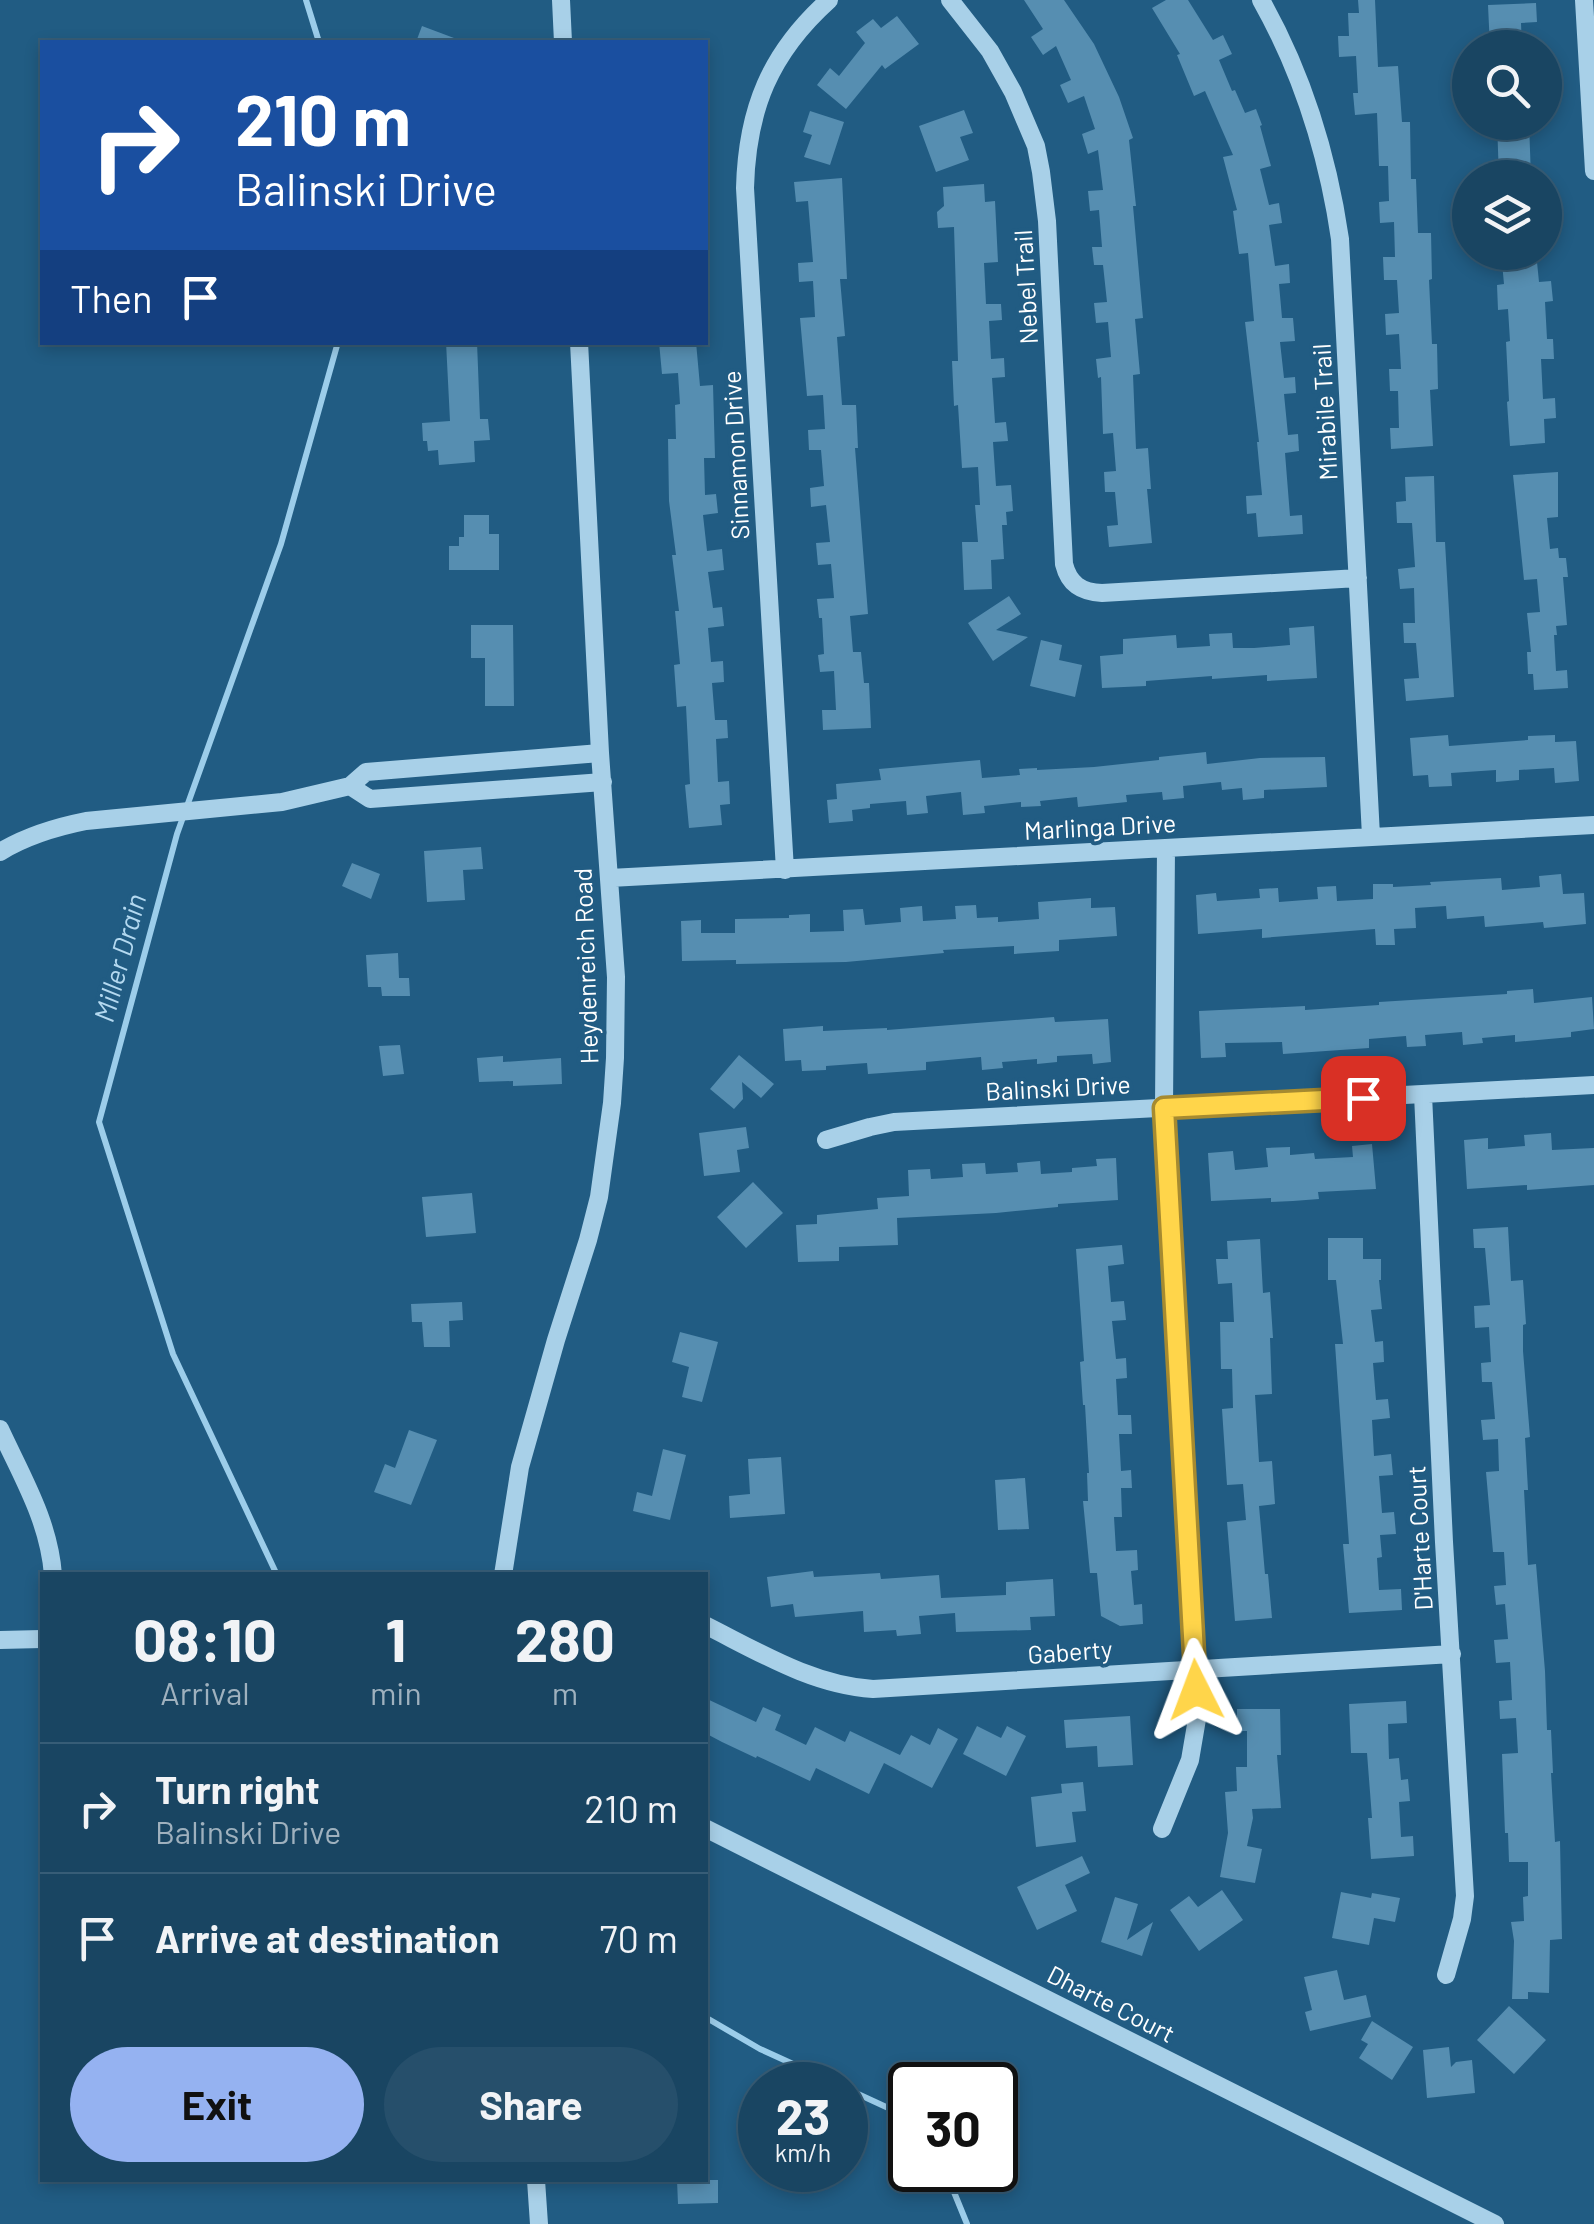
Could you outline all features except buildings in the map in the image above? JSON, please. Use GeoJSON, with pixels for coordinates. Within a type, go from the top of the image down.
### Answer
{"type":"FeatureCollection","features":[{"type":"Feature","properties":{"kind":"street"},"geometry":{"type":"LineString","coordinates":[[561,0],[563,40]]}},
{"type":"Feature","properties":{"kind":"street","name":"Sinnamon Drive"},"geometry":{"type":"LineString","coordinates":[[785,870],[746,157],[750,127],[770,71],[808,18],[829,0]]}},
{"type":"Feature","properties":{"kind":"street","name":"Nebel Trail"},"geometry":{"type":"LineString","coordinates":[[950,0],[990,51],[1036,146],[1048,220],[1067,575],[1081,589],[1102,592],[1358,578]]}},
{"type":"Feature","properties":{"kind":"street","name":"Mirabile Trail"},"geometry":{"type":"LineString","coordinates":[[1261,0],[1287,48],[1324,162],[1336,216],[1344,296],[1372,836]]}},
{"type":"Feature","properties":{"kind":"street"},"geometry":{"type":"LineString","coordinates":[[1584,0],[1594,171]]}},
{"type":"Feature","properties":{"kind":"street","name":"Heydenreich Road"},"geometry":{"type":"LineString","coordinates":[[503,1572],[520,1467],[588,1240],[612,1103],[617,1018],[579,345]]}},
{"type":"Feature","properties":{"kind":"street"},"geometry":{"type":"LineString","coordinates":[[0,852],[34,835],[86,821],[282,802],[350,786],[366,772],[600,753]]}},
{"type":"Feature","properties":{"kind":"street"},"geometry":{"type":"LineString","coordinates":[[436,765],[439,793]]}},
{"type":"Feature","properties":{"kind":"street"},"geometry":{"type":"LineString","coordinates":[[350,786],[370,800],[603,782]]}},
{"type":"Feature","properties":{"kind":"street","name":"Marlinga Drive"},"geometry":{"type":"LineString","coordinates":[[610,878],[1594,826]]}},
{"type":"Feature","properties":{"kind":"street"},"geometry":{"type":"LineString","coordinates":[[1162,1829],[1194,1747],[1197,1719],[1164,1108],[1166,848]]}},
{"type":"Feature","properties":{"kind":"street","name":"Balinski Drive"},"geometry":{"type":"LineString","coordinates":[[826,1140],[894,1122],[1594,1084]]}},
{"type":"Feature","properties":{"kind":"street","name":"D'Harte Court"},"geometry":{"type":"LineString","coordinates":[[1423,1095],[1465,1896],[1446,1975]]}},
{"type":"Feature","properties":{"kind":"street"},"geometry":{"type":"LineString","coordinates":[[0,1430],[38,1509],[51,1551],[53,1572]]}},
{"type":"Feature","properties":{"kind":"street","name":"Gaberty"},"geometry":{"type":"LineString","coordinates":[[708,1626],[794,1670],[847,1688],[873,1689],[1452,1654]]}},
{"type":"Feature","properties":{"kind":"street"},"geometry":{"type":"LineString","coordinates":[[0,1640],[40,1639]]}},
{"type":"Feature","properties":{"kind":"street","name":"Dharte Court"},"geometry":{"type":"LineString","coordinates":[[708,1830],[1495,2224]]}},
{"type":"Feature","properties":{"kind":"street"},"geometry":{"type":"LineString","coordinates":[[536,2182],[540,2224]]}},
{"type":"Feature","properties":{"kind":"waterway","name":"Miller Drain"},"geometry":{"type":"LineString","coordinates":[[306,0],[318,40]]}},
{"type":"Feature","properties":{"kind":"waterway","name":"Miller Drain"},"geometry":{"type":"LineString","coordinates":[[276,1572],[173,1354],[99,1122],[177,834],[281,544],[337,345]]}},
{"type":"Feature","properties":{"kind":"waterway","name":"Miller Drain"},"geometry":{"type":"LineString","coordinates":[[708,2019],[789,2062]]}},
{"type":"Feature","properties":{"kind":"waterway","name":"Miller Drain"},"geometry":{"type":"LineString","coordinates":[[868,2099],[888,2108]]}},
{"type":"Feature","properties":{"kind":"waterway","name":"Miller Drain"},"geometry":{"type":"LineString","coordinates":[[954,2192],[967,2224]]}},
{"type":"Feature","properties":{"kind":"route"},"geometry":{"type":"LineString","coordinates":[[1196,1690],[1164,1108],[1363,1098]]}}]}
